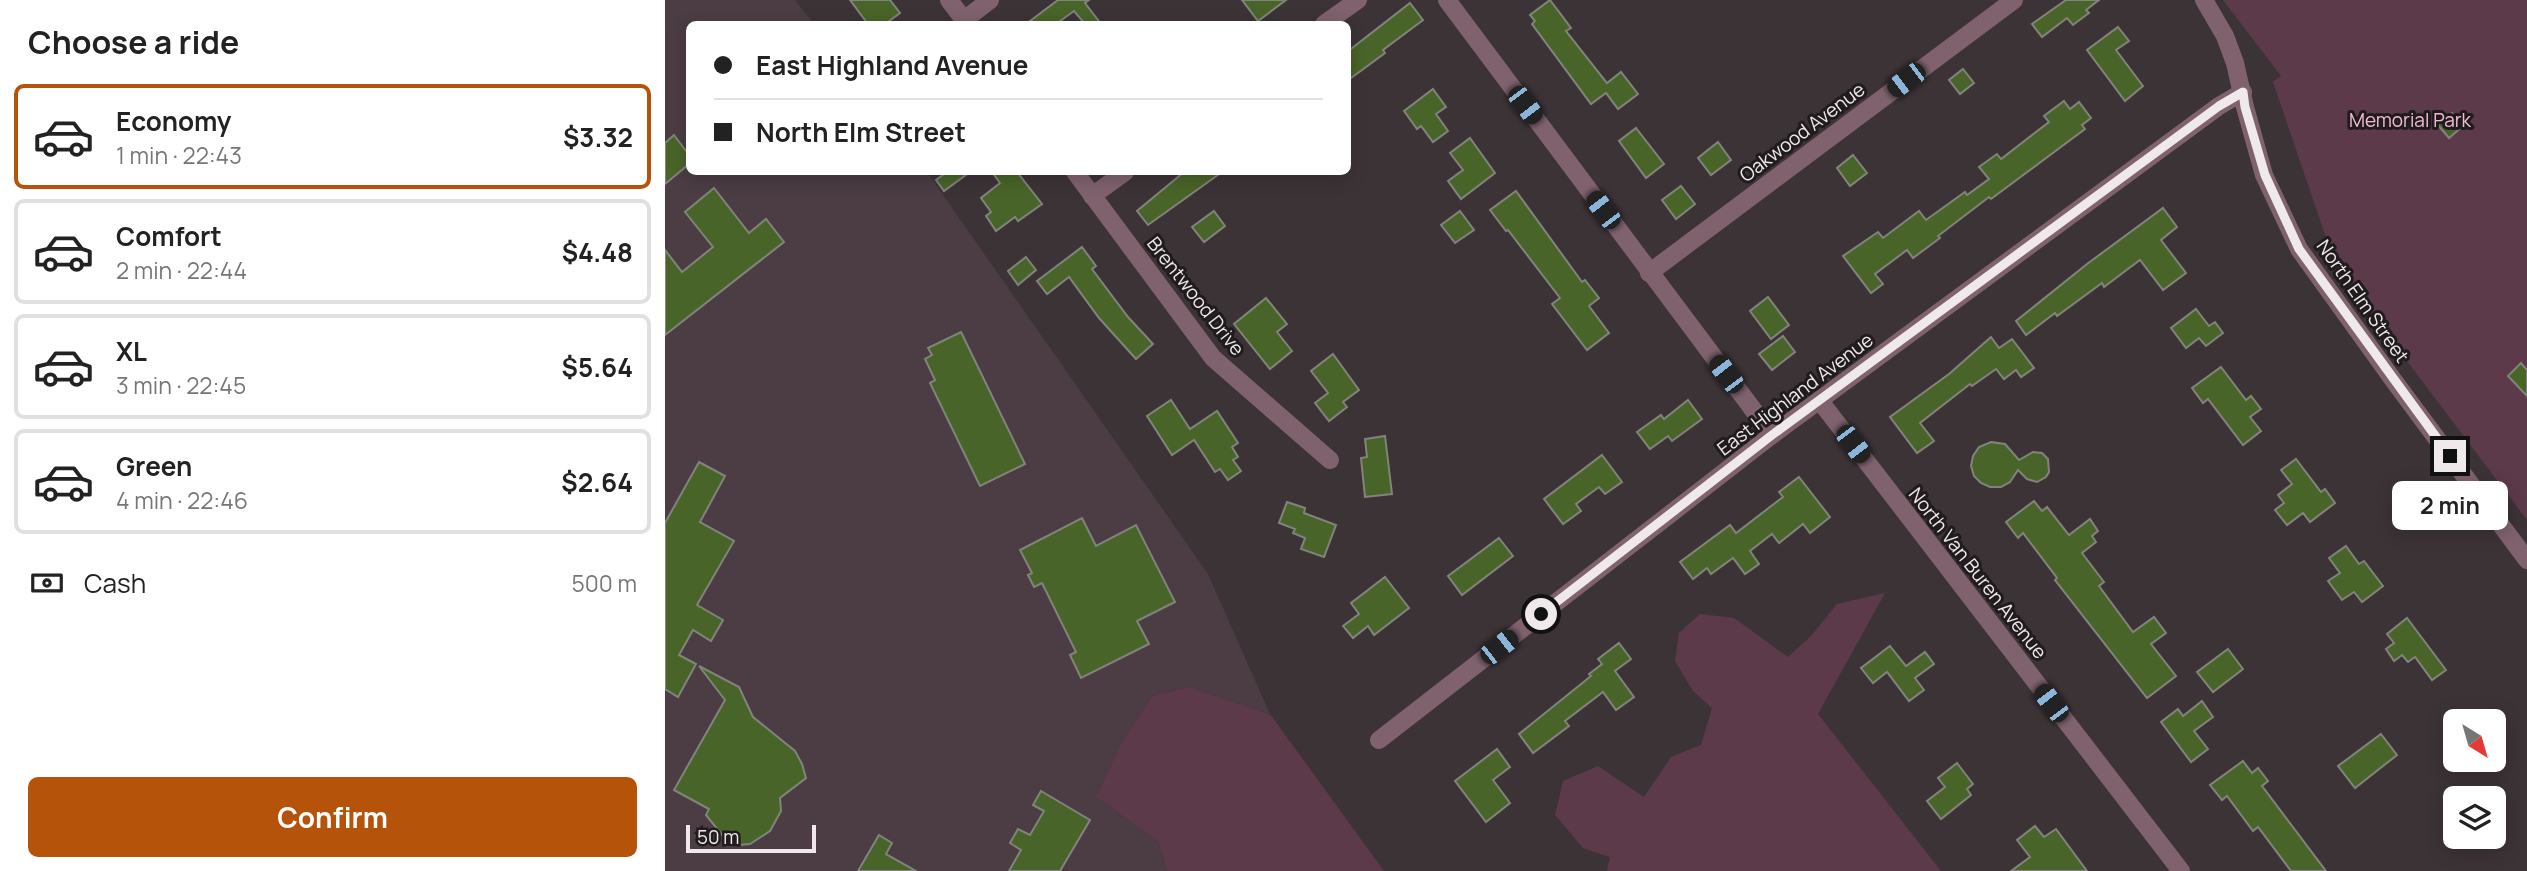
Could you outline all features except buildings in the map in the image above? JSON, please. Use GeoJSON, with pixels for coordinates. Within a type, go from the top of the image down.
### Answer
{"type":"FeatureCollection","features":[{"type":"Feature","properties":{"kind":"street"},"geometry":{"type":"LineString","coordinates":[[949,0],[965,21]]}},
{"type":"Feature","properties":{"kind":"street"},"geometry":{"type":"LineString","coordinates":[[967,21],[990,0]]}},
{"type":"Feature","properties":{"kind":"street"},"geometry":{"type":"LineString","coordinates":[[1328,21],[1358,0]]}},
{"type":"Feature","properties":{"kind":"street"},"geometry":{"type":"LineString","coordinates":[[1447,0],[1772,435]]}},
{"type":"Feature","properties":{"kind":"street","name":"Oakwood Avenue"},"geometry":{"type":"LineString","coordinates":[[1649,273],[2014,0]]}},
{"type":"Feature","properties":{"kind":"street","name":"North Elm Street"},"geometry":{"type":"LineString","coordinates":[[2204,0],[2225,36],[2265,175],[2299,249],[2527,560]]}},
{"type":"Feature","properties":{"kind":"street","name":"East Highland Avenue"},"geometry":{"type":"LineString","coordinates":[[1379,740],[1772,435],[2219,106],[2243,92]]}},
{"type":"Feature","properties":{"kind":"street","name":"Brentwood Drive"},"geometry":{"type":"LineString","coordinates":[[1077,175],[1213,358],[1330,460]]}},
{"type":"Feature","properties":{"kind":"street"},"geometry":{"type":"LineString","coordinates":[[1092,196],[1121,175]]}},
{"type":"Feature","properties":{"kind":"street","name":"North Van Buren Avenue"},"geometry":{"type":"LineString","coordinates":[[1820,401],[2181,871]]}},
{"type":"Feature","properties":{"kind":"shaded area"},"geometry":{"type":"Polygon","coordinates":[[[665,0],[795,0],[812,21],[686,21],[686,175],[929,175],[1208,574],[1270,714],[1189,687],[1152,696],[1121,743],[1096,797],[1158,841],[1167,871],[665,871],[665,0]]]}},
{"type":"Feature","properties":{"kind":"green space","name":"Memorial Park"},"geometry":{"type":"Polygon","coordinates":[[[2223,0],[2527,0],[2527,520],[2336,267],[2273,82],[2281,76],[2223,0]]]}},
{"type":"Feature","properties":{"kind":"green space"},"geometry":{"type":"Polygon","coordinates":[[[1885,593],[1818,714],[1941,871],[1607,871],[1610,857],[1583,848],[1555,815],[1563,781],[1598,766],[1644,797],[1671,757],[1701,745],[1712,708],[1693,691],[1675,661],[1679,633],[1700,614],[1734,618],[1788,657],[1811,636],[1837,604],[1885,593]]]}},
{"type":"Feature","properties":{"kind":"green space"},"geometry":{"type":"Polygon","coordinates":[[[1189,687],[1270,714],[1384,871],[1167,871],[1158,841],[1096,797],[1121,743],[1152,696],[1189,687]]]}},
{"type":"Feature","properties":{"kind":"route"},"geometry":{"type":"LineString","coordinates":[[1541,614],[1772,435],[2219,106],[2243,92],[2265,175],[2299,249],[2450,456]]}}]}
